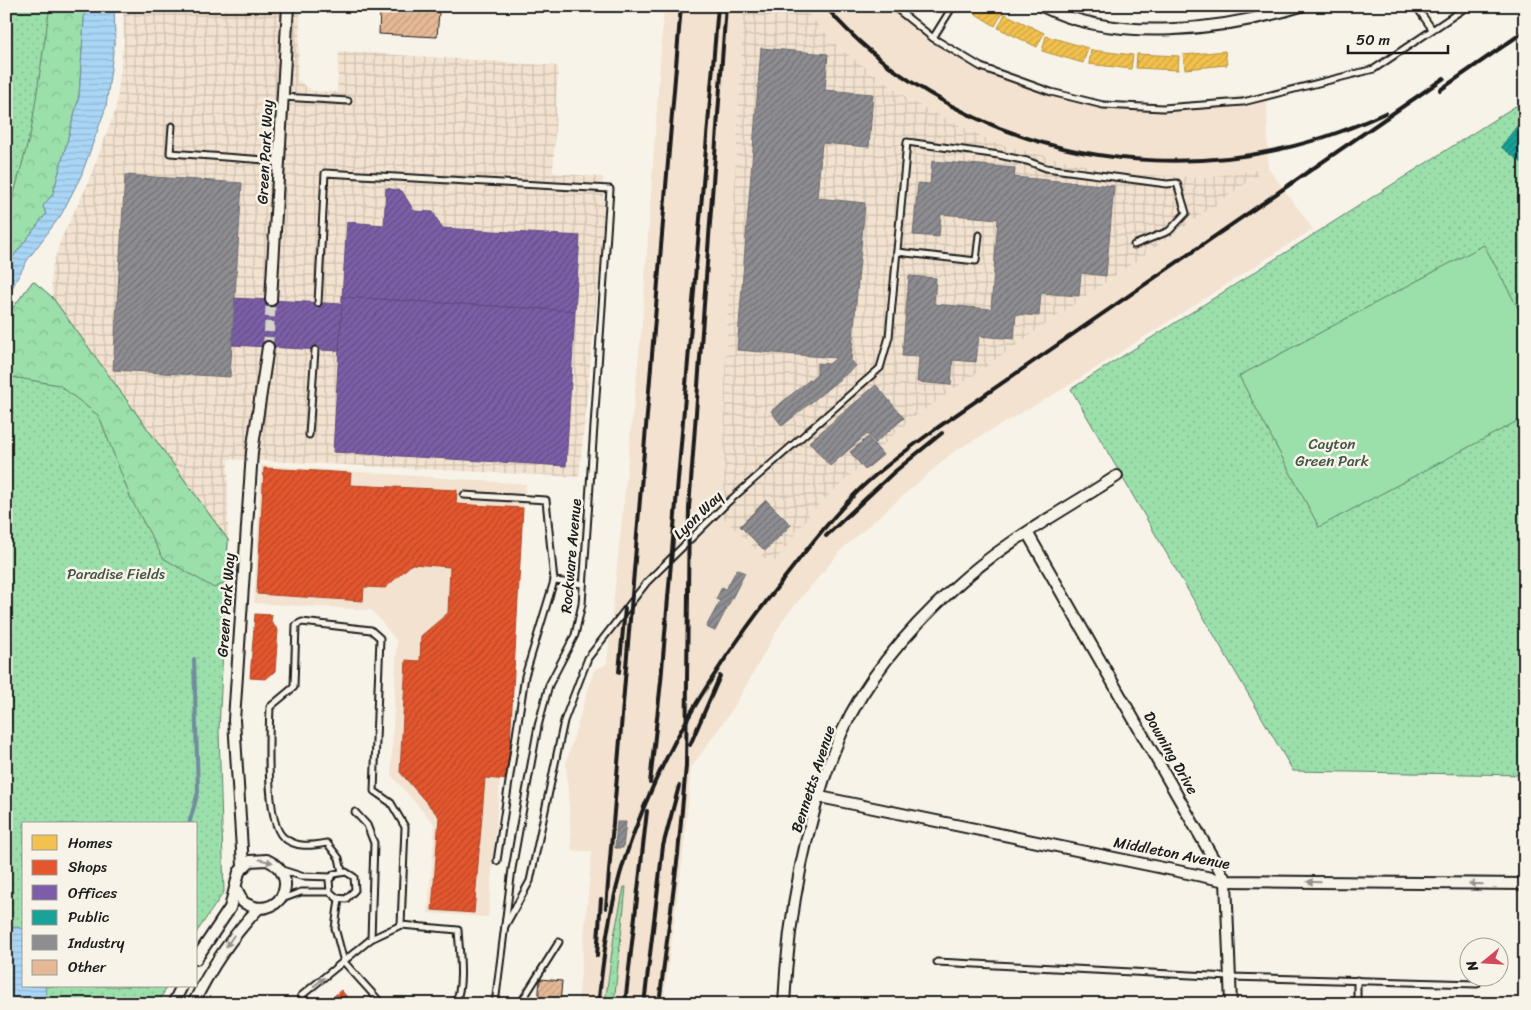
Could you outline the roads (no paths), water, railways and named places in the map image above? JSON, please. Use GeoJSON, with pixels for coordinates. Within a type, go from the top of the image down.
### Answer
{"type":"FeatureCollection","features":[{"type":"Feature","properties":{"kind":"street","name":"Green Park Way"},"geometry":{"type":"LineString","coordinates":[[271,300],[288,6]]}},
{"type":"Feature","properties":{"kind":"street"},"geometry":{"type":"LineString","coordinates":[[1042,6],[1084,22],[1157,29],[1226,24],[1301,6]]}},
{"type":"Feature","properties":{"kind":"street","name":"Green Park Way"},"geometry":{"type":"LineString","coordinates":[[198,956],[230,908],[236,888],[236,880],[243,866],[234,720],[252,452],[268,347]]}},
{"type":"Feature","properties":{"kind":"street","name":"Bennetts Avenue"},"geometry":{"type":"LineString","coordinates":[[784,1004],[795,896],[820,797],[843,732],[874,679],[907,635],[956,586],[1028,534],[1117,476]]}},
{"type":"Feature","properties":{"kind":"street","name":"Downing Drive"},"geometry":{"type":"LineString","coordinates":[[1028,534],[1226,881],[1231,1004]]}},
{"type":"Feature","properties":{"kind":"street","name":"Middleton Avenue"},"geometry":{"type":"LineString","coordinates":[[820,797],[1226,881],[1525,884]]}},
{"type":"Feature","properties":{"kind":"street"},"geometry":{"type":"LineString","coordinates":[[236,888],[243,902],[258,908],[266,908],[279,901],[286,884],[281,870],[275,863],[259,859],[243,866]]}},
{"type":"Feature","properties":{"kind":"street"},"geometry":{"type":"LineString","coordinates":[[193,1004],[206,976],[239,929],[258,908]]}},
{"type":"Feature","properties":{"kind":"street"},"geometry":{"type":"LineString","coordinates":[[173,1004],[181,988]]}},
{"type":"Feature","properties":{"kind":"lane"},"geometry":{"type":"LineString","coordinates":[[893,6],[933,38],[981,67],[1051,92],[1103,105],[1163,108],[1243,102],[1374,69],[1468,6]]}},
{"type":"Feature","properties":{"kind":"lane"},"geometry":{"type":"LineString","coordinates":[[933,38],[953,6]]}},
{"type":"Feature","properties":{"kind":"lane"},"geometry":{"type":"LineString","coordinates":[[1416,6],[1432,29]]}},
{"type":"Feature","properties":{"kind":"lane"},"geometry":{"type":"LineString","coordinates":[[283,97],[348,101]]}},
{"type":"Feature","properties":{"kind":"lane"},"geometry":{"type":"LineString","coordinates":[[172,126],[170,153],[279,161]]}},
{"type":"Feature","properties":{"kind":"lane","name":"Lyon Way"},"geometry":{"type":"LineString","coordinates":[[505,926],[530,881],[564,721],[588,658],[647,582],[727,503],[880,368],[889,337],[907,142],[999,155],[1027,161],[1046,168],[1167,184],[1177,183],[1186,213],[1169,231],[1134,245]]}},
{"type":"Feature","properties":{"kind":"lane","name":"Rockware Avenue"},"geometry":{"type":"LineString","coordinates":[[318,302],[325,173],[610,189],[582,604],[575,635],[549,685],[538,726],[512,869],[495,1004]]}},
{"type":"Feature","properties":{"kind":"lane"},"geometry":{"type":"LineString","coordinates":[[897,252],[976,261],[979,235]]}},
{"type":"Feature","properties":{"kind":"lane"},"geometry":{"type":"LineString","coordinates":[[309,435],[315,350]]}},
{"type":"Feature","properties":{"kind":"lane"},"geometry":{"type":"LineString","coordinates":[[464,495],[546,500],[554,581],[526,676],[497,861]]}},
{"type":"Feature","properties":{"kind":"lane"},"geometry":{"type":"LineString","coordinates":[[554,581],[583,584]]}},
{"type":"Feature","properties":{"kind":"lane"},"geometry":{"type":"LineString","coordinates":[[342,872],[339,858],[327,843],[310,846],[294,844],[281,835],[270,801],[270,707],[294,687],[296,625],[302,622],[371,630],[380,638],[374,791],[391,803],[405,827],[401,925]]}},
{"type":"Feature","properties":{"kind":"lane"},"geometry":{"type":"LineString","coordinates":[[355,812],[367,825],[374,843],[371,939]]}},
{"type":"Feature","properties":{"kind":"lane"},"geometry":{"type":"LineString","coordinates":[[281,870],[301,876],[332,877],[342,872],[350,874],[356,886],[350,897],[338,899]]}},
{"type":"Feature","properties":{"kind":"lane"},"geometry":{"type":"LineString","coordinates":[[332,877],[328,884],[330,892],[338,899]]}},
{"type":"Feature","properties":{"kind":"lane"},"geometry":{"type":"LineString","coordinates":[[279,901],[302,892],[330,892]]}},
{"type":"Feature","properties":{"kind":"lane"},"geometry":{"type":"LineString","coordinates":[[338,899],[336,928],[344,962],[382,1004]]}},
{"type":"Feature","properties":{"kind":"lane"},"geometry":{"type":"LineString","coordinates":[[308,1004],[301,996],[371,939],[401,925],[458,930],[460,954],[459,998],[454,1004]]}},
{"type":"Feature","properties":{"kind":"lane"},"geometry":{"type":"LineString","coordinates":[[520,1004],[559,942]]}},
{"type":"Feature","properties":{"kind":"lane"},"geometry":{"type":"LineString","coordinates":[[937,962],[1230,977],[1458,983]]}},
{"type":"Feature","properties":{"kind":"lane"},"geometry":{"type":"LineString","coordinates":[[1357,980],[1357,1004]]}},
{"type":"Feature","properties":{"kind":"water"},"geometry":{"type":"Polygon","coordinates":[[[85,6],[114,6],[115,37],[106,107],[81,176],[61,215],[28,259],[6,299],[6,266],[46,214],[43,206],[53,194],[79,97],[85,6]]]}},
{"type":"Feature","properties":{"kind":"water"},"geometry":{"type":"Polygon","coordinates":[[[16,927],[22,928],[22,988],[45,988],[47,1004],[6,1004],[6,929],[16,927]]]}},
{"type":"Feature","properties":{"kind":"waterway"},"geometry":{"type":"LineString","coordinates":[[190,822],[198,792],[194,659]]}},
{"type":"Feature","properties":{"kind":"tunnel"},"geometry":{"type":"LineString","coordinates":[[268,347],[271,300]]}},
{"type":"Feature","properties":{"kind":"railway"},"geometry":{"type":"LineString","coordinates":[[606,908],[681,6]]}},
{"type":"Feature","properties":{"kind":"railway"},"geometry":{"type":"LineString","coordinates":[[650,783],[661,681],[718,6]]}},
{"type":"Feature","properties":{"kind":"railway"},"geometry":{"type":"LineString","coordinates":[[659,1004],[678,854],[686,766],[689,508],[726,6]]}},
{"type":"Feature","properties":{"kind":"railway"},"geometry":{"type":"LineString","coordinates":[[825,6],[848,31],[874,54],[929,93],[983,121],[1038,141],[1096,154],[1154,160],[1213,159],[1272,151],[1329,135],[1385,113]]}},
{"type":"Feature","properties":{"kind":"railway"},"geometry":{"type":"LineString","coordinates":[[1440,90],[1525,31]]}},
{"type":"Feature","properties":{"kind":"railway"},"geometry":{"type":"LineString","coordinates":[[599,998],[608,928],[620,875],[639,819],[672,747],[712,679],[757,614],[810,545],[860,489],[878,472],[937,428],[1444,78]]}},
{"type":"Feature","properties":{"kind":"railway"},"geometry":{"type":"LineString","coordinates":[[826,536],[893,473],[942,433]]}},
{"type":"Feature","properties":{"kind":"railway"},"geometry":{"type":"LineString","coordinates":[[619,672],[625,608]]}},
{"type":"Feature","properties":{"kind":"railway"},"geometry":{"type":"LineString","coordinates":[[690,745],[720,676]]}},
{"type":"Feature","properties":{"kind":"railway"},"geometry":{"type":"LineString","coordinates":[[644,1004],[663,846],[679,786]]}},
{"type":"Feature","properties":{"kind":"railway"},"geometry":{"type":"LineString","coordinates":[[625,1004],[647,811]]}},
{"type":"Feature","properties":{"kind":"railway"},"geometry":{"type":"LineString","coordinates":[[597,956],[601,899]]}},
{"type":"Feature","properties":{"kind":"park label","name":"Cayton Green Park"},"geometry":{"type":"Point","coordinates":[1332,452]}},
{"type":"Feature","properties":{"kind":"park label","name":"Paradise Fields"},"geometry":{"type":"Point","coordinates":[116,574]}}]}
